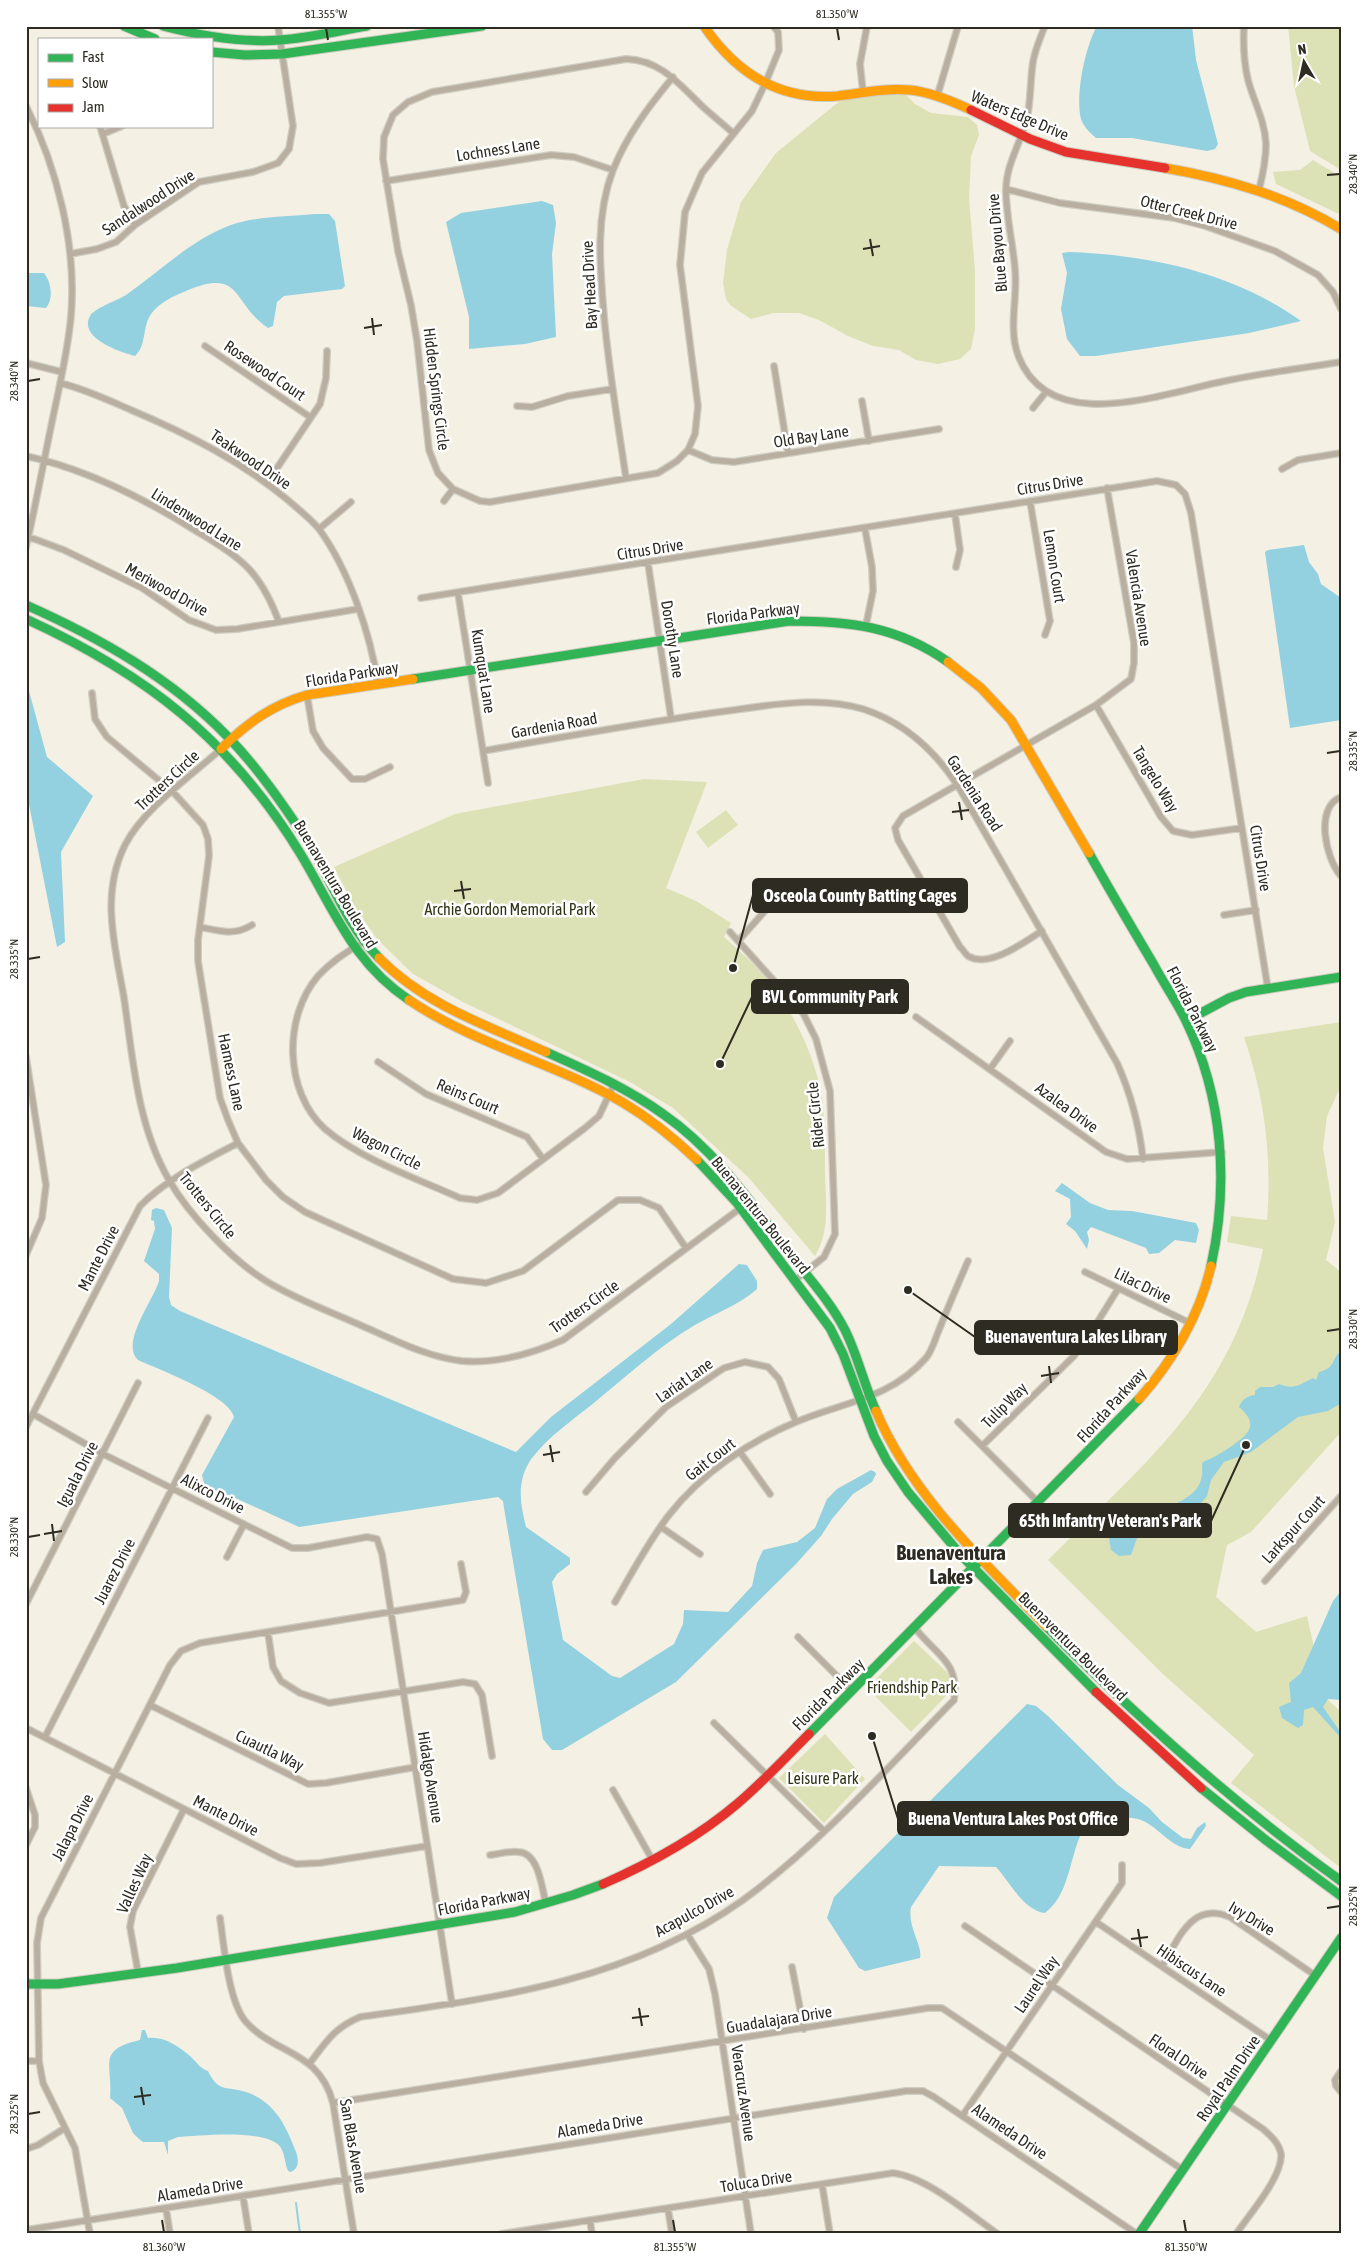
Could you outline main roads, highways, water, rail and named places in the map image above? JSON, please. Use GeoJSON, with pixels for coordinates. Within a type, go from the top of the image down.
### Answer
{"type":"FeatureCollection","features":[{"type":"Feature","properties":{"kind":"main road"},"geometry":{"type":"LineString","coordinates":[[124,26],[153,38]]}},
{"type":"Feature","properties":{"kind":"main road"},"geometry":{"type":"LineString","coordinates":[[162,26],[222,39],[280,40],[367,26]]}},
{"type":"Feature","properties":{"kind":"main road"},"geometry":{"type":"LineString","coordinates":[[212,52],[245,55],[282,54],[482,26]]}},
{"type":"Feature","properties":{"kind":"main road","name":"Waters Edge Drive"},"geometry":{"type":"LineString","coordinates":[[704,26],[717,48],[728,60],[752,78],[765,84],[803,96],[836,96],[896,90],[921,92],[975,112],[1022,135],[1066,152],[1222,178],[1259,190],[1324,218],[1341,230]]}},
{"type":"Feature","properties":{"kind":"main road","name":"Buenaventura Boulevard"},"geometry":{"type":"LineString","coordinates":[[26,605],[71,624],[130,658],[175,690],[230,740],[281,801],[315,854],[342,906],[364,942],[399,978],[427,998],[614,1084],[648,1103],[695,1140],[726,1171],[837,1316],[849,1336],[879,1418],[903,1462],[957,1534],[1165,1741],[1229,1797],[1341,1881]]}},
{"type":"Feature","properties":{"kind":"main road","name":"Buenaventura Boulevard"},"geometry":{"type":"LineString","coordinates":[[26,619],[66,636],[128,671],[188,716],[221,749],[271,808],[302,856],[329,908],[353,948],[375,973],[397,992],[418,1007],[462,1029],[609,1095],[638,1112],[669,1134],[716,1178],[828,1324],[838,1342],[877,1444],[895,1473],[945,1540],[1151,1744],[1220,1804],[1341,1896]]}},
{"type":"Feature","properties":{"kind":"main road","name":"Florida Parkway"},"geometry":{"type":"LineString","coordinates":[[26,1984],[58,1984],[440,1925],[546,1904],[595,1888],[652,1861],[731,1809],[767,1776],[1122,1419],[1154,1382],[1172,1356],[1190,1323],[1206,1282],[1219,1224],[1223,1183],[1222,1152],[1213,1092],[1205,1064],[1186,1021],[1011,720],[967,674],[941,656],[903,636],[866,625],[840,622],[789,621],[307,695],[270,708],[251,720],[221,749]]}},
{"type":"Feature","properties":{"kind":"main road"},"geometry":{"type":"LineString","coordinates":[[1186,1021],[1229,998],[1246,992],[1341,977]]}},
{"type":"Feature","properties":{"kind":"main road","name":"Royal Palm Drive"},"geometry":{"type":"LineString","coordinates":[[1138,2234],[1341,1938]]}},
{"type":"Feature","properties":{"kind":"water"},"geometry":{"type":"Polygon","coordinates":[[[1097,26],[1192,26],[1196,60],[1218,144],[1215,149],[1207,151],[1132,138],[1096,138],[1089,132],[1081,119],[1079,98],[1085,59],[1097,26]]]}},
{"type":"Feature","properties":{"kind":"water"},"geometry":{"type":"Polygon","coordinates":[[[542,201],[553,205],[556,223],[552,254],[556,337],[525,344],[469,349],[469,317],[446,222],[461,213],[542,201]]]}},
{"type":"Feature","properties":{"kind":"water"},"geometry":{"type":"Polygon","coordinates":[[[329,214],[335,221],[345,286],[342,289],[284,296],[277,302],[273,326],[268,328],[256,318],[234,291],[218,283],[186,291],[158,306],[148,319],[141,347],[135,356],[102,343],[90,331],[88,324],[92,313],[126,295],[189,247],[217,231],[251,220],[329,214]]]}},
{"type":"Feature","properties":{"kind":"water"},"geometry":{"type":"Polygon","coordinates":[[[1062,253],[1130,257],[1161,262],[1191,270],[1248,290],[1275,304],[1301,321],[1249,333],[1096,356],[1080,356],[1067,339],[1061,309],[1067,273],[1062,253]]]}},
{"type":"Feature","properties":{"kind":"water"},"geometry":{"type":"Polygon","coordinates":[[[26,273],[44,273],[50,285],[51,295],[46,308],[26,306],[26,273]]]}},
{"type":"Feature","properties":{"kind":"water"},"geometry":{"type":"Polygon","coordinates":[[[1304,545],[1309,562],[1318,574],[1321,584],[1341,598],[1341,720],[1290,728],[1265,552],[1304,545]]]}},
{"type":"Feature","properties":{"kind":"water"},"geometry":{"type":"Polygon","coordinates":[[[26,680],[47,757],[93,796],[61,852],[65,942],[57,947],[26,789],[26,680]]]}},
{"type":"Feature","properties":{"kind":"water"},"geometry":{"type":"Polygon","coordinates":[[[1062,1183],[1090,1203],[1108,1210],[1132,1211],[1196,1223],[1199,1230],[1196,1243],[1175,1240],[1159,1253],[1149,1254],[1146,1248],[1091,1227],[1087,1232],[1089,1240],[1087,1249],[1075,1231],[1066,1224],[1071,1217],[1070,1199],[1055,1191],[1062,1183]]]}},
{"type":"Feature","properties":{"kind":"water"},"geometry":{"type":"Polygon","coordinates":[[[156,1208],[164,1210],[172,1228],[169,1297],[171,1305],[180,1311],[516,1452],[551,1417],[671,1324],[739,1264],[747,1265],[757,1281],[757,1289],[750,1295],[669,1342],[546,1442],[532,1458],[523,1475],[521,1500],[526,1527],[570,1558],[570,1564],[557,1574],[552,1582],[563,1640],[612,1676],[620,1678],[674,1644],[683,1624],[684,1610],[728,1612],[752,1586],[757,1563],[763,1550],[797,1542],[815,1528],[827,1499],[837,1489],[871,1470],[876,1474],[872,1482],[853,1494],[832,1519],[821,1536],[796,1564],[676,1682],[562,1750],[552,1750],[543,1739],[503,1501],[498,1497],[299,1527],[231,1496],[205,1487],[202,1475],[234,1417],[230,1409],[220,1400],[192,1384],[138,1360],[133,1353],[135,1333],[159,1281],[159,1274],[144,1261],[155,1229],[154,1221],[151,1220],[152,1210],[156,1208]]]}},
{"type":"Feature","properties":{"kind":"water"},"geometry":{"type":"Polygon","coordinates":[[[1341,1351],[1340,1404],[1328,1411],[1298,1417],[1251,1452],[1224,1462],[1211,1480],[1207,1496],[1188,1517],[1164,1510],[1193,1493],[1201,1481],[1202,1463],[1229,1448],[1249,1430],[1249,1420],[1239,1407],[1243,1400],[1255,1395],[1255,1391],[1260,1387],[1273,1387],[1279,1384],[1293,1387],[1313,1378],[1316,1380],[1319,1372],[1331,1366],[1341,1351]]]}},
{"type":"Feature","properties":{"kind":"water"},"geometry":{"type":"Polygon","coordinates":[[[1161,1511],[1153,1515],[1144,1524],[1131,1555],[1119,1556],[1111,1550],[1109,1538],[1121,1526],[1138,1516],[1161,1511]]]}},
{"type":"Feature","properties":{"kind":"water"},"geometry":{"type":"Polygon","coordinates":[[[1341,1591],[1341,1700],[1328,1699],[1323,1707],[1341,1733],[1341,1738],[1313,1707],[1304,1710],[1303,1725],[1298,1728],[1282,1718],[1279,1707],[1291,1702],[1289,1683],[1301,1673],[1333,1601],[1341,1591]]]}},
{"type":"Feature","properties":{"kind":"water"},"geometry":{"type":"Polygon","coordinates":[[[1027,1704],[1036,1706],[1048,1716],[1118,1785],[1149,1808],[1162,1822],[1183,1838],[1191,1839],[1197,1828],[1205,1822],[1206,1826],[1190,1849],[1177,1845],[1154,1827],[1141,1820],[1123,1817],[1090,1819],[1078,1842],[1061,1893],[1045,1913],[1030,1907],[996,1867],[939,1866],[911,1907],[911,1922],[919,1947],[920,1958],[865,1971],[859,1968],[827,1918],[834,1897],[1027,1704]]]}},
{"type":"Feature","properties":{"kind":"water"},"geometry":{"type":"Polygon","coordinates":[[[142,2030],[145,2030],[148,2038],[165,2040],[181,2049],[200,2067],[208,2071],[220,2086],[249,2093],[266,2103],[279,2117],[288,2133],[298,2158],[296,2168],[291,2172],[288,2171],[281,2148],[274,2142],[249,2135],[178,2137],[168,2141],[168,2155],[164,2142],[143,2142],[139,2139],[133,2133],[122,2108],[110,2098],[109,2067],[112,2054],[117,2048],[140,2040],[142,2030]]]}},
{"type":"Feature","properties":{"kind":"waterway"},"geometry":{"type":"LineString","coordinates":[[296,2203],[300,2234]]}},
{"type":"Feature","properties":{"kind":"place","name":"Osceola County Batting Cages"},"geometry":{"type":"Point","coordinates":[733,968]}},
{"type":"Feature","properties":{"kind":"place","name":"BVL Community Park"},"geometry":{"type":"Point","coordinates":[720,1064]}},
{"type":"Feature","properties":{"kind":"place","name":"Buenaventura Lakes Library"},"geometry":{"type":"Point","coordinates":[908,1290]}},
{"type":"Feature","properties":{"kind":"place","name":"65th Infantry Veteran's Park"},"geometry":{"type":"Point","coordinates":[1246,1445]}},
{"type":"Feature","properties":{"kind":"place","name":"Buena Ventura Lakes Post Office"},"geometry":{"type":"Point","coordinates":[872,1736]}},
{"type":"Feature","properties":{"kind":"district","name":"Buenaventura Lakes"},"geometry":{"type":"Point","coordinates":[951,1564]}},
{"type":"Feature","properties":{"kind":"park label","name":"Archie Gordon Memorial Park"},"geometry":{"type":"Point","coordinates":[510,909]}},
{"type":"Feature","properties":{"kind":"park label","name":"Friendship Park"},"geometry":{"type":"Point","coordinates":[912,1687]}},
{"type":"Feature","properties":{"kind":"park label","name":"Leisure Park"},"geometry":{"type":"Point","coordinates":[823,1778]}}]}
